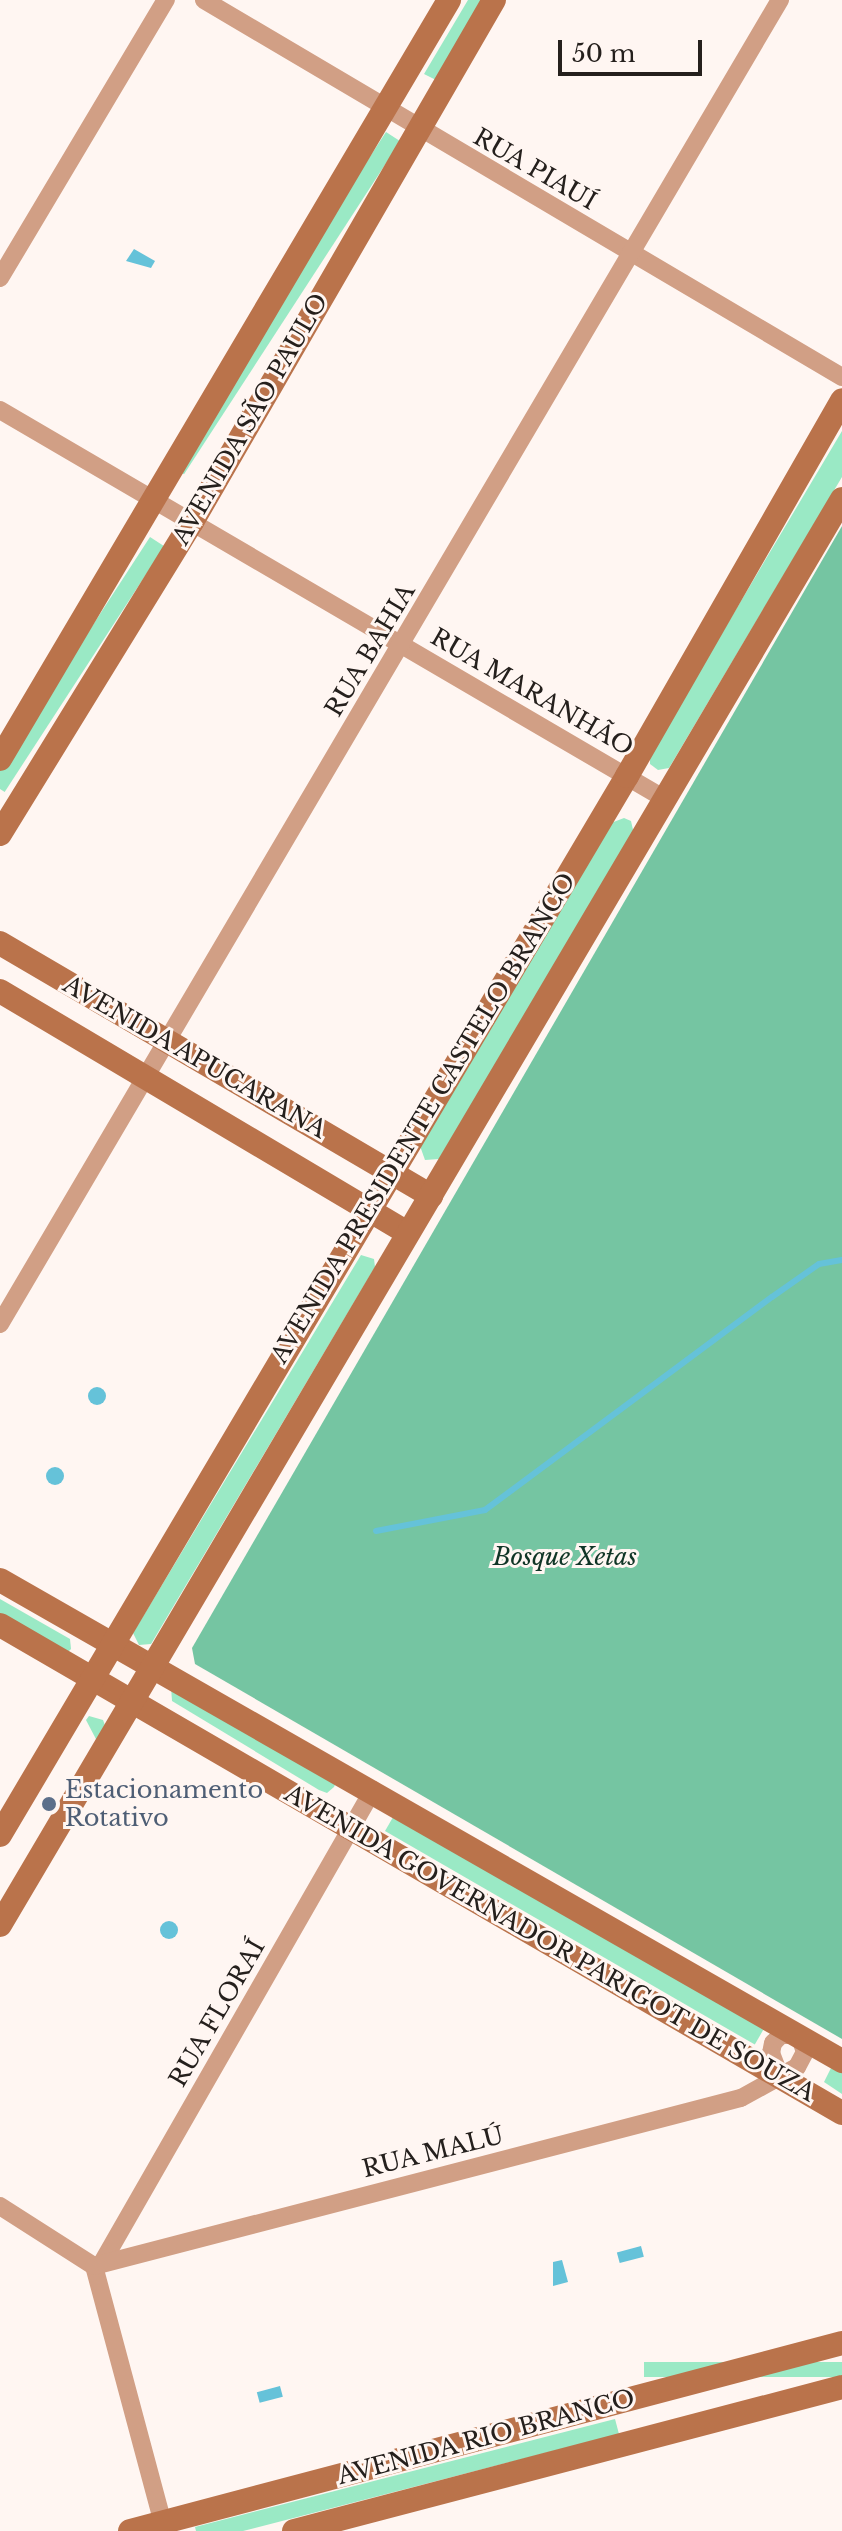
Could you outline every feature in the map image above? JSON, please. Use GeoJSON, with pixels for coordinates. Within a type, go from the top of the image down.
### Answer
{"type":"FeatureCollection","features":[{"type":"Feature","properties":{"kind":"street"},"geometry":{"type":"LineString","coordinates":[[4,271],[166,0]]}},
{"type":"Feature","properties":{"kind":"street","name":"RUA PIAUÍ"},"geometry":{"type":"LineString","coordinates":[[204,0],[842,377]]}},
{"type":"Feature","properties":{"kind":"street","name":"AVENIDA SÃO PAULO"},"geometry":{"type":"LineString","coordinates":[[0,759],[449,0]]}},
{"type":"Feature","properties":{"kind":"street","name":"AVENIDA SÃO PAULO"},"geometry":{"type":"LineString","coordinates":[[0,834],[192,522],[417,128],[494,0]]}},
{"type":"Feature","properties":{"kind":"street","name":"RUA BAHIA"},"geometry":{"type":"LineString","coordinates":[[0,1324],[780,0]]}},
{"type":"Feature","properties":{"kind":"street","name":"AVENIDA PRESIDENTE CASTELO BRANCO"},"geometry":{"type":"LineString","coordinates":[[0,1835],[90,1678],[627,776],[842,400]]}},
{"type":"Feature","properties":{"kind":"street","name":"RUA MARANHÃO"},"geometry":{"type":"LineString","coordinates":[[0,410],[665,799]]}},
{"type":"Feature","properties":{"kind":"street","name":"AVENIDA PRESIDENTE CASTELO BRANCO"},"geometry":{"type":"LineString","coordinates":[[0,1925],[842,499]]}},
{"type":"Feature","properties":{"kind":"street","name":"AVENIDA APUCARANA"},"geometry":{"type":"LineString","coordinates":[[0,943],[431,1196]]}},
{"type":"Feature","properties":{"kind":"street","name":"AVENIDA APUCARANA"},"geometry":{"type":"LineString","coordinates":[[0,991],[408,1233]]}},
{"type":"Feature","properties":{"kind":"street","name":"AVENIDA GOVERNADOR PARIGOT DE SOUZA"},"geometry":{"type":"LineString","coordinates":[[0,1580],[373,1790],[842,2061]]}},
{"type":"Feature","properties":{"kind":"street","name":"AVENIDA GOVERNADOR PARIGOT DE SOUZA"},"geometry":{"type":"LineString","coordinates":[[0,1625],[842,2113]]}},
{"type":"Feature","properties":{"kind":"street","name":"RUA FLORAÍ"},"geometry":{"type":"LineString","coordinates":[[98,2264],[373,1790]]}},
{"type":"Feature","properties":{"kind":"street"},"geometry":{"type":"LineString","coordinates":[[779,2074],[773,2065],[773,2043],[781,2035],[799,2035]]}},
{"type":"Feature","properties":{"kind":"street","name":"RUA MALÚ"},"geometry":{"type":"LineString","coordinates":[[98,2264],[741,2098],[802,2060],[799,2035]]}},
{"type":"Feature","properties":{"kind":"street"},"geometry":{"type":"LineString","coordinates":[[0,2206],[98,2264],[164,2527]]}},
{"type":"Feature","properties":{"kind":"street","name":"AVENIDA RIO BRANCO"},"geometry":{"type":"LineString","coordinates":[[130,2531],[164,2527],[842,2343]]}},
{"type":"Feature","properties":{"kind":"street","name":"AVENIDA RIO BRANCO"},"geometry":{"type":"LineString","coordinates":[[294,2531],[842,2387]]}},
{"type":"Feature","properties":{"kind":"street"},"geometry":{"type":"LineString","coordinates":[[628,2400],[639,2440]]}},
{"type":"Feature","properties":{"kind":"green space"},"geometry":{"type":"Polygon","coordinates":[[[468,0],[485,0],[438,81],[424,74],[468,0]]]}},
{"type":"Feature","properties":{"kind":"green space"},"geometry":{"type":"Polygon","coordinates":[[[386,132],[400,141],[184,474],[170,465],[386,132]]]}},
{"type":"Feature","properties":{"kind":"green space"},"geometry":{"type":"Polygon","coordinates":[[[842,431],[842,477],[669,768],[658,770],[650,764],[650,754],[842,431]]]}},
{"type":"Feature","properties":{"kind":"green space","name":"Bosque Xetas"},"geometry":{"type":"Polygon","coordinates":[[[842,526],[842,2039],[195,1664],[192,1648],[842,526]]]}},
{"type":"Feature","properties":{"kind":"green space"},"geometry":{"type":"Polygon","coordinates":[[[150,537],[164,546],[5,792],[0,789],[0,768],[150,537]]]}},
{"type":"Feature","properties":{"kind":"green space"},"geometry":{"type":"Polygon","coordinates":[[[624,818],[631,821],[634,834],[439,1159],[425,1160],[420,1146],[611,823],[624,818]]]}},
{"type":"Feature","properties":{"kind":"green space"},"geometry":{"type":"Polygon","coordinates":[[[361,1255],[374,1259],[375,1267],[151,1644],[139,1645],[133,1633],[361,1255]]]}},
{"type":"Feature","properties":{"kind":"green space"},"geometry":{"type":"Polygon","coordinates":[[[0,1599],[70,1639],[71,1649],[67,1653],[0,1616],[0,1599]]]}},
{"type":"Feature","properties":{"kind":"green space"},"geometry":{"type":"Polygon","coordinates":[[[171,1687],[337,1780],[334,1787],[327,1793],[319,1790],[172,1701],[171,1687]]]}},
{"type":"Feature","properties":{"kind":"green space"},"geometry":{"type":"Polygon","coordinates":[[[89,1716],[103,1720],[106,1728],[98,1743],[86,1720],[89,1716]]]}},
{"type":"Feature","properties":{"kind":"green space"},"geometry":{"type":"Polygon","coordinates":[[[396,1812],[766,2026],[755,2045],[385,1831],[396,1812]]]}},
{"type":"Feature","properties":{"kind":"green space"},"geometry":{"type":"Polygon","coordinates":[[[831,2068],[842,2072],[842,2094],[824,2082],[831,2068]]]}},
{"type":"Feature","properties":{"kind":"green space"},"geometry":{"type":"Polygon","coordinates":[[[644,2362],[842,2362],[842,2377],[644,2377],[644,2362]]]}},
{"type":"Feature","properties":{"kind":"green space"},"geometry":{"type":"Polygon","coordinates":[[[615,2419],[619,2434],[243,2531],[196,2531],[195,2527],[615,2419]]]}},
{"type":"Feature","properties":{"kind":"water"},"geometry":{"type":"Polygon","coordinates":[[[134,249],[155,261],[151,268],[126,261],[134,249]]]}},
{"type":"Feature","properties":{"kind":"water"},"geometry":{"type":"Polygon","coordinates":[[[97,1387],[106,1396],[97,1405],[88,1396],[97,1387]]]}},
{"type":"Feature","properties":{"kind":"water"},"geometry":{"type":"Polygon","coordinates":[[[55,1467],[64,1476],[55,1485],[46,1476],[55,1467]]]}},
{"type":"Feature","properties":{"kind":"water"},"geometry":{"type":"Polygon","coordinates":[[[169,1921],[178,1930],[169,1939],[160,1930],[169,1921]]]}},
{"type":"Feature","properties":{"kind":"water"},"geometry":{"type":"Polygon","coordinates":[[[641,2246],[644,2257],[620,2263],[617,2252],[641,2246]]]}},
{"type":"Feature","properties":{"kind":"water"},"geometry":{"type":"Polygon","coordinates":[[[562,2260],[568,2282],[553,2286],[553,2262],[562,2260]]]}},
{"type":"Feature","properties":{"kind":"water"},"geometry":{"type":"Polygon","coordinates":[[[280,2386],[283,2397],[260,2403],[257,2392],[280,2386]]]}},
{"type":"Feature","properties":{"kind":"waterway"},"geometry":{"type":"LineString","coordinates":[[376,1531],[485,1510],[819,1264],[842,1260]]}},
{"type":"Feature","properties":{"kind":"place","name":"Estacionamento Rotativo"},"geometry":{"type":"Point","coordinates":[49,1804]}}]}
